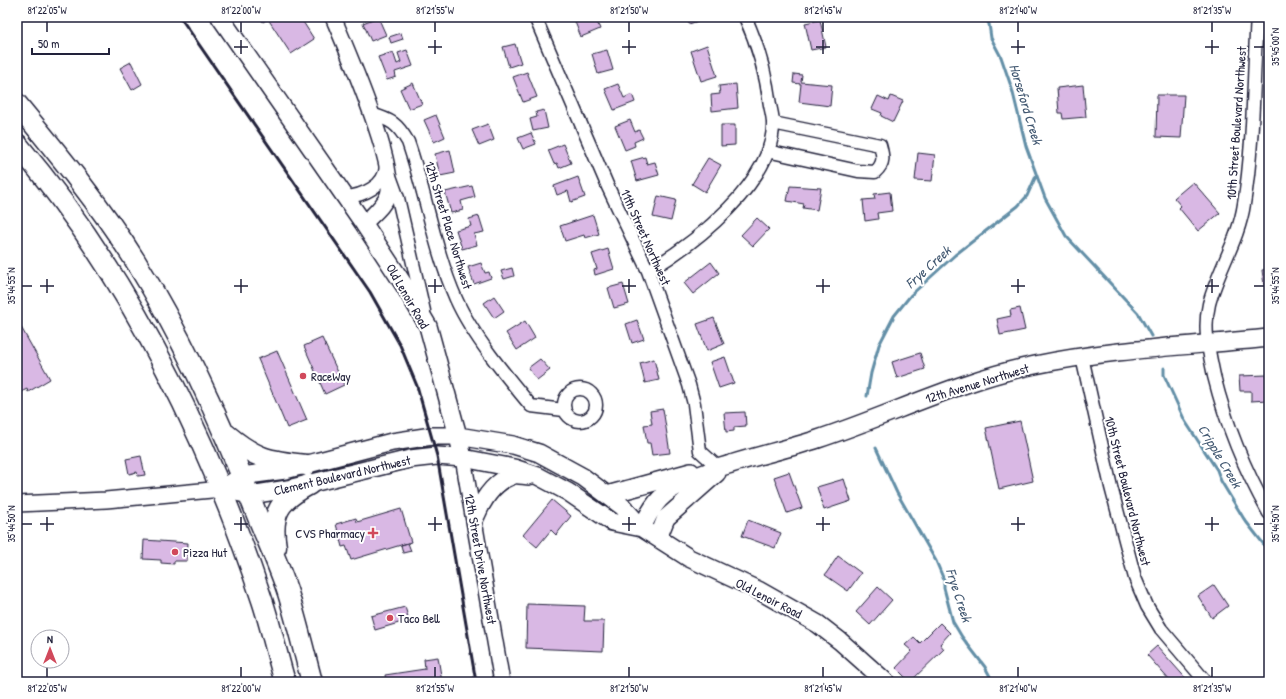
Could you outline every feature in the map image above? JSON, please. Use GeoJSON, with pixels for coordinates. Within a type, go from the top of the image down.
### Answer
{"type":"FeatureCollection","features":[{"type":"Feature","properties":{"kind":"highway"},"geometry":{"type":"LineString","coordinates":[[17,104],[84,188],[135,260],[164,309],[196,370],[225,434],[282,579],[312,682]]}},
{"type":"Feature","properties":{"kind":"highway"},"geometry":{"type":"LineString","coordinates":[[17,144],[39,170],[76,221],[142,324],[198,432],[222,489],[262,601],[285,682]]}},
{"type":"Feature","properties":{"kind":"highway"},"geometry":{"type":"LineString","coordinates":[[225,434],[244,449],[262,458],[306,465]]}},
{"type":"Feature","properties":{"kind":"highway"},"geometry":{"type":"LineString","coordinates":[[282,579],[274,535],[274,519],[281,504],[292,494],[310,484]]}},
{"type":"Feature","properties":{"kind":"main road","name":"Old Lenoir Road"},"geometry":{"type":"LineString","coordinates":[[220,17],[364,224],[404,285],[428,326],[458,436],[513,444],[539,453],[583,477],[623,507],[642,528],[689,558],[758,590],[818,624],[845,645],[886,682]]}},
{"type":"Feature","properties":{"kind":"main road","name":"12th Avenue Northwest"},"geometry":{"type":"LineString","coordinates":[[642,528],[652,506],[669,491],[693,478],[818,439],[932,396],[998,374],[1047,362],[1082,357],[1269,338]]}},
{"type":"Feature","properties":{"kind":"main road","name":"Clement Boulevard Northwest"},"geometry":{"type":"LineString","coordinates":[[222,489],[242,476],[285,470],[392,442],[432,436],[458,436]]}},
{"type":"Feature","properties":{"kind":"main road","name":"12th Street Drive Northwest"},"geometry":{"type":"LineString","coordinates":[[458,436],[463,458]]}},
{"type":"Feature","properties":{"kind":"main road","name":"Clement Boulevard Northwest"},"geometry":{"type":"LineString","coordinates":[[222,489],[250,495],[310,484],[410,459],[437,456],[463,458]]}},
{"type":"Feature","properties":{"kind":"main road","name":"Old Lenoir Road"},"geometry":{"type":"LineString","coordinates":[[463,458],[514,468],[538,476],[568,492],[612,522],[642,528]]}},
{"type":"Feature","properties":{"kind":"main road","name":"12th Avenue Northwest"},"geometry":{"type":"LineString","coordinates":[[607,495],[692,472],[720,469]]}},
{"type":"Feature","properties":{"kind":"main road","name":"12th Avenue Northwest"},"geometry":{"type":"LineString","coordinates":[[658,538],[666,518],[720,469]]}},
{"type":"Feature","properties":{"kind":"main road"},"geometry":{"type":"LineString","coordinates":[[475,518],[487,496],[502,481],[514,475],[538,476]]}},
{"type":"Feature","properties":{"kind":"street"},"geometry":{"type":"LineString","coordinates":[[333,17],[371,114],[398,198],[428,326]]}},
{"type":"Feature","properties":{"kind":"street","name":"11th Street Northwest"},"geometry":{"type":"LineString","coordinates":[[535,17],[608,187],[648,271],[689,385],[694,404],[700,451],[720,469]]}},
{"type":"Feature","properties":{"kind":"street"},"geometry":{"type":"LineString","coordinates":[[648,271],[684,247],[732,206],[751,183],[767,151],[773,123],[764,66],[745,17]]}},
{"type":"Feature","properties":{"kind":"street","name":"10th Street Boulevard Northwest"},"geometry":{"type":"LineString","coordinates":[[1257,17],[1250,157],[1244,206],[1236,234],[1210,303],[1206,319],[1207,344],[1221,403],[1230,431],[1248,475],[1269,513]]}},
{"type":"Feature","properties":{"kind":"street","name":"12th Street Place Northwest"},"geometry":{"type":"LineString","coordinates":[[371,114],[392,120],[408,142],[446,272],[457,300],[471,325],[508,378],[531,406],[564,410]]}},
{"type":"Feature","properties":{"kind":"street"},"geometry":{"type":"LineString","coordinates":[[767,151],[858,171],[875,172],[880,167],[883,160],[880,145],[773,123]]}},
{"type":"Feature","properties":{"kind":"street"},"geometry":{"type":"LineString","coordinates":[[345,197],[363,193],[378,185],[384,177],[385,158]]}},
{"type":"Feature","properties":{"kind":"street"},"geometry":{"type":"LineString","coordinates":[[364,224],[388,196],[389,188],[385,158]]}},
{"type":"Feature","properties":{"kind":"street","name":"10th Street Boulevard Northwest"},"geometry":{"type":"LineString","coordinates":[[1082,357],[1111,487],[1135,578],[1147,606],[1161,628],[1206,682]]}},
{"type":"Feature","properties":{"kind":"street"},"geometry":{"type":"LineString","coordinates":[[335,457],[345,475]]}},
{"type":"Feature","properties":{"kind":"street","name":"12th Street Drive Northwest"},"geometry":{"type":"LineString","coordinates":[[463,458],[475,518],[502,682]]}},
{"type":"Feature","properties":{"kind":"street","name":"Clement Boulevard Northwest"},"geometry":{"type":"LineString","coordinates":[[17,504],[108,500],[222,489]]}},
{"type":"Feature","properties":{"kind":"building"},"geometry":{"type":"Polygon","coordinates":[[[260,17],[300,17],[314,39],[291,54],[268,19],[263,22],[260,17]]]}},
{"type":"Feature","properties":{"kind":"building"},"geometry":{"type":"Polygon","coordinates":[[[378,17],[386,35],[371,41],[363,23],[378,17]]]}},
{"type":"Feature","properties":{"kind":"building"},"geometry":{"type":"Polygon","coordinates":[[[588,17],[595,17],[600,29],[581,37],[575,22],[588,17]]]}},
{"type":"Feature","properties":{"kind":"building"},"geometry":{"type":"Polygon","coordinates":[[[687,17],[703,17],[704,19],[689,24],[687,17]]]}},
{"type":"Feature","properties":{"kind":"building"},"geometry":{"type":"Polygon","coordinates":[[[820,20],[826,47],[811,50],[805,23],[820,20]]]}},
{"type":"Feature","properties":{"kind":"building"},"geometry":{"type":"Polygon","coordinates":[[[401,33],[403,39],[391,43],[389,37],[401,33]]]}},
{"type":"Feature","properties":{"kind":"building"},"geometry":{"type":"Polygon","coordinates":[[[515,44],[521,63],[509,67],[503,47],[515,44]]]}},
{"type":"Feature","properties":{"kind":"building"},"geometry":{"type":"Polygon","coordinates":[[[707,45],[717,76],[701,81],[691,51],[707,45]]]}},
{"type":"Feature","properties":{"kind":"building"},"geometry":{"type":"Polygon","coordinates":[[[407,50],[413,66],[395,72],[396,77],[387,80],[378,57],[393,52],[397,64],[401,62],[398,53],[407,50]]]}},
{"type":"Feature","properties":{"kind":"building"},"geometry":{"type":"Polygon","coordinates":[[[607,50],[613,70],[598,74],[592,54],[607,50]]]}},
{"type":"Feature","properties":{"kind":"building"},"geometry":{"type":"Polygon","coordinates":[[[131,62],[142,84],[132,90],[120,68],[131,62]]]}},
{"type":"Feature","properties":{"kind":"building"},"geometry":{"type":"Polygon","coordinates":[[[527,72],[537,97],[523,102],[513,77],[527,72]]]}},
{"type":"Feature","properties":{"kind":"building"},"geometry":{"type":"Polygon","coordinates":[[[794,74],[802,75],[801,82],[832,85],[830,106],[799,102],[801,84],[793,83],[794,74]]]}},
{"type":"Feature","properties":{"kind":"building"},"geometry":{"type":"Polygon","coordinates":[[[413,83],[422,104],[409,109],[400,89],[413,83]]]}},
{"type":"Feature","properties":{"kind":"building"},"geometry":{"type":"Polygon","coordinates":[[[618,84],[624,98],[632,94],[635,102],[614,110],[605,89],[618,84]]]}},
{"type":"Feature","properties":{"kind":"building"},"geometry":{"type":"Polygon","coordinates":[[[736,84],[738,108],[712,111],[711,95],[720,94],[719,86],[736,84]]]}},
{"type":"Feature","properties":{"kind":"building"},"geometry":{"type":"Polygon","coordinates":[[[1083,85],[1086,117],[1063,119],[1062,113],[1059,113],[1057,88],[1083,85]]]}},
{"type":"Feature","properties":{"kind":"building"},"geometry":{"type":"Polygon","coordinates":[[[1157,95],[1184,95],[1181,138],[1156,137],[1157,95]]]}},
{"type":"Feature","properties":{"kind":"building"},"geometry":{"type":"Polygon","coordinates":[[[878,96],[889,101],[891,96],[903,101],[893,122],[881,116],[882,113],[872,109],[878,96]]]}},
{"type":"Feature","properties":{"kind":"building"},"geometry":{"type":"Polygon","coordinates":[[[544,110],[548,128],[533,131],[530,119],[537,117],[536,112],[544,110]]]}},
{"type":"Feature","properties":{"kind":"building"},"geometry":{"type":"Polygon","coordinates":[[[436,115],[445,137],[434,142],[424,120],[436,115]]]}},
{"type":"Feature","properties":{"kind":"building"},"geometry":{"type":"Polygon","coordinates":[[[630,120],[635,132],[639,130],[643,138],[634,142],[635,146],[625,150],[615,126],[630,120]]]}},
{"type":"Feature","properties":{"kind":"building"},"geometry":{"type":"Polygon","coordinates":[[[488,124],[494,140],[479,146],[472,130],[488,124]]]}},
{"type":"Feature","properties":{"kind":"building"},"geometry":{"type":"Polygon","coordinates":[[[721,125],[735,125],[735,145],[721,146],[721,125]]]}},
{"type":"Feature","properties":{"kind":"building"},"geometry":{"type":"Polygon","coordinates":[[[531,133],[536,144],[523,149],[518,138],[531,133]]]}},
{"type":"Feature","properties":{"kind":"building"},"geometry":{"type":"Polygon","coordinates":[[[563,144],[571,163],[559,168],[557,163],[554,164],[548,150],[563,144]]]}},
{"type":"Feature","properties":{"kind":"building"},"geometry":{"type":"Polygon","coordinates":[[[450,150],[455,173],[440,176],[435,154],[450,150]]]}},
{"type":"Feature","properties":{"kind":"building"},"geometry":{"type":"Polygon","coordinates":[[[918,153],[935,155],[932,181],[915,180],[918,153]]]}},
{"type":"Feature","properties":{"kind":"building"},"geometry":{"type":"Polygon","coordinates":[[[645,157],[647,164],[655,162],[659,175],[637,181],[631,161],[645,157]]]}},
{"type":"Feature","properties":{"kind":"building"},"geometry":{"type":"Polygon","coordinates":[[[708,158],[721,165],[705,192],[692,184],[708,158]]]}},
{"type":"Feature","properties":{"kind":"building"},"geometry":{"type":"Polygon","coordinates":[[[578,177],[585,197],[571,202],[568,191],[557,195],[554,186],[578,177]]]}},
{"type":"Feature","properties":{"kind":"building"},"geometry":{"type":"Polygon","coordinates":[[[1193,182],[1220,213],[1198,231],[1179,208],[1181,206],[1174,198],[1193,182]]]}},
{"type":"Feature","properties":{"kind":"building"},"geometry":{"type":"Polygon","coordinates":[[[472,186],[475,197],[461,201],[463,210],[451,213],[445,192],[472,186]]]}},
{"type":"Feature","properties":{"kind":"building"},"geometry":{"type":"Polygon","coordinates":[[[790,186],[821,188],[817,210],[803,208],[804,204],[787,201],[790,186]]]}},
{"type":"Feature","properties":{"kind":"building"},"geometry":{"type":"Polygon","coordinates":[[[890,192],[892,211],[877,213],[878,219],[865,221],[863,200],[875,199],[874,194],[890,192]]]}},
{"type":"Feature","properties":{"kind":"building"},"geometry":{"type":"Polygon","coordinates":[[[658,196],[676,200],[671,221],[653,217],[658,196]]]}},
{"type":"Feature","properties":{"kind":"building"},"geometry":{"type":"Polygon","coordinates":[[[593,215],[599,234],[585,238],[584,235],[565,241],[560,226],[593,215]]]}},
{"type":"Feature","properties":{"kind":"building"},"geometry":{"type":"Polygon","coordinates":[[[479,216],[484,232],[474,234],[477,245],[462,249],[456,230],[471,226],[469,219],[479,216]]]}},
{"type":"Feature","properties":{"kind":"building"},"geometry":{"type":"Polygon","coordinates":[[[757,218],[769,229],[753,246],[741,235],[757,218]]]}},
{"type":"Feature","properties":{"kind":"building"},"geometry":{"type":"Polygon","coordinates":[[[608,249],[614,269],[595,275],[594,270],[597,269],[592,254],[608,249]]]}},
{"type":"Feature","properties":{"kind":"building"},"geometry":{"type":"Polygon","coordinates":[[[711,262],[719,273],[693,294],[684,283],[711,262]]]}},
{"type":"Feature","properties":{"kind":"building"},"geometry":{"type":"Polygon","coordinates":[[[481,263],[485,273],[489,272],[491,278],[474,284],[468,267],[481,263]]]}},
{"type":"Feature","properties":{"kind":"building"},"geometry":{"type":"Polygon","coordinates":[[[512,268],[514,276],[504,279],[501,271],[512,268]]]}},
{"type":"Feature","properties":{"kind":"building"},"geometry":{"type":"Polygon","coordinates":[[[1269,269],[1269,284],[1264,285],[1262,270],[1269,269]]]}},
{"type":"Feature","properties":{"kind":"building"},"geometry":{"type":"Polygon","coordinates":[[[623,284],[629,304],[614,308],[608,288],[623,284]]]}},
{"type":"Feature","properties":{"kind":"building"},"geometry":{"type":"Polygon","coordinates":[[[494,296],[504,311],[494,318],[484,303],[494,296]]]}},
{"type":"Feature","properties":{"kind":"building"},"geometry":{"type":"Polygon","coordinates":[[[1020,308],[1025,330],[1000,335],[997,319],[1011,316],[1010,310],[1020,308]]]}},
{"type":"Feature","properties":{"kind":"building"},"geometry":{"type":"Polygon","coordinates":[[[714,318],[724,344],[707,351],[697,324],[714,318]]]}},
{"type":"Feature","properties":{"kind":"building"},"geometry":{"type":"Polygon","coordinates":[[[17,320],[50,379],[28,392],[27,389],[17,394],[17,320]]]}},
{"type":"Feature","properties":{"kind":"building"},"geometry":{"type":"Polygon","coordinates":[[[637,320],[644,339],[632,343],[626,324],[637,320]]]}},
{"type":"Feature","properties":{"kind":"building"},"geometry":{"type":"Polygon","coordinates":[[[525,321],[535,338],[517,350],[506,333],[525,321]]]}},
{"type":"Feature","properties":{"kind":"building"},"geometry":{"type":"Polygon","coordinates":[[[322,338],[344,385],[325,394],[304,346],[322,338]]]}},
{"type":"Feature","properties":{"kind":"building"},"geometry":{"type":"Polygon","coordinates":[[[277,351],[307,420],[287,428],[258,359],[277,351]]]}},
{"type":"Feature","properties":{"kind":"building"},"geometry":{"type":"Polygon","coordinates":[[[920,353],[925,369],[897,378],[892,362],[920,353]]]}},
{"type":"Feature","properties":{"kind":"building"},"geometry":{"type":"Polygon","coordinates":[[[725,357],[734,383],[719,388],[710,362],[725,357]]]}},
{"type":"Feature","properties":{"kind":"building"},"geometry":{"type":"Polygon","coordinates":[[[540,359],[550,370],[537,380],[528,368],[540,359]]]}},
{"type":"Feature","properties":{"kind":"building"},"geometry":{"type":"Polygon","coordinates":[[[654,359],[659,380],[645,383],[640,363],[654,359]]]}},
{"type":"Feature","properties":{"kind":"building"},"geometry":{"type":"Polygon","coordinates":[[[1267,375],[1268,400],[1251,401],[1251,391],[1240,391],[1239,376],[1267,375]]]}},
{"type":"Feature","properties":{"kind":"building"},"geometry":{"type":"Polygon","coordinates":[[[663,409],[670,453],[652,455],[650,443],[647,443],[644,425],[652,424],[650,411],[663,409]]]}},
{"type":"Feature","properties":{"kind":"building"},"geometry":{"type":"Polygon","coordinates":[[[745,412],[746,426],[734,427],[734,431],[726,432],[724,413],[745,412]]]}},
{"type":"Feature","properties":{"kind":"building"},"geometry":{"type":"Polygon","coordinates":[[[1020,421],[1033,481],[999,489],[986,428],[1020,421]]]}},
{"type":"Feature","properties":{"kind":"building"},"geometry":{"type":"Polygon","coordinates":[[[141,456],[145,475],[138,476],[137,472],[129,474],[126,459],[141,456]]]}},
{"type":"Feature","properties":{"kind":"building"},"geometry":{"type":"Polygon","coordinates":[[[789,472],[802,508],[787,513],[774,477],[789,472]]]}},
{"type":"Feature","properties":{"kind":"building"},"geometry":{"type":"Polygon","coordinates":[[[844,479],[851,501],[824,510],[817,487],[844,479]]]}},
{"type":"Feature","properties":{"kind":"building"},"geometry":{"type":"Polygon","coordinates":[[[552,500],[571,516],[556,535],[551,530],[537,547],[523,535],[552,500]]]}},
{"type":"Feature","properties":{"kind":"building","name":"CVS Pharmacy"},"geometry":{"type":"Polygon","coordinates":[[[401,509],[411,542],[351,560],[346,546],[342,547],[336,524],[356,518],[357,522],[401,509]]]}},
{"type":"Feature","properties":{"kind":"building"},"geometry":{"type":"Polygon","coordinates":[[[748,520],[781,533],[775,548],[742,536],[748,520]]]}},
{"type":"Feature","properties":{"kind":"building"},"geometry":{"type":"Polygon","coordinates":[[[144,540],[188,543],[187,561],[174,561],[174,564],[161,563],[161,560],[143,559],[144,540]]]}},
{"type":"Feature","properties":{"kind":"building"},"geometry":{"type":"Polygon","coordinates":[[[408,543],[411,551],[403,553],[401,545],[408,543]]]}},
{"type":"Feature","properties":{"kind":"building"},"geometry":{"type":"Polygon","coordinates":[[[838,556],[861,573],[848,591],[825,575],[838,556]]]}},
{"type":"Feature","properties":{"kind":"building"},"geometry":{"type":"Polygon","coordinates":[[[1214,585],[1228,606],[1212,618],[1198,596],[1214,585]]]}},
{"type":"Feature","properties":{"kind":"building"},"geometry":{"type":"Polygon","coordinates":[[[878,587],[892,600],[870,625],[856,612],[878,587]]]}},
{"type":"Feature","properties":{"kind":"building"},"geometry":{"type":"Polygon","coordinates":[[[527,604],[585,606],[584,621],[604,621],[603,651],[526,648],[527,604]]]}},
{"type":"Feature","properties":{"kind":"building","name":"Taco Bell"},"geometry":{"type":"Polygon","coordinates":[[[405,607],[409,620],[375,630],[371,616],[405,607]]]}},
{"type":"Feature","properties":{"kind":"building"},"geometry":{"type":"Polygon","coordinates":[[[940,623],[950,633],[940,644],[944,649],[910,682],[896,668],[912,651],[905,645],[914,637],[920,643],[940,623]]]}},
{"type":"Feature","properties":{"kind":"building"},"geometry":{"type":"Polygon","coordinates":[[[1157,646],[1189,682],[1171,682],[1147,655],[1157,646]]]}},
{"type":"Feature","properties":{"kind":"building"},"geometry":{"type":"Polygon","coordinates":[[[438,657],[442,682],[386,682],[385,675],[425,669],[424,659],[438,657]]]}},
{"type":"Feature","properties":{"kind":"waterway","name":"Cripple Creek"},"geometry":{"type":"LineString","coordinates":[[985,17],[989,24],[991,38],[1001,57],[1012,89],[1026,146],[1045,198],[1066,236],[1138,313],[1151,336]]}},
{"type":"Feature","properties":{"kind":"waterway","name":"Frye Creek"},"geometry":{"type":"LineString","coordinates":[[867,396],[871,373],[879,345],[894,316],[911,295],[955,255],[1018,206],[1027,196],[1036,176]]}},
{"type":"Feature","properties":{"kind":"waterway","name":"Cripple Creek"},"geometry":{"type":"LineString","coordinates":[[1164,368],[1164,375],[1185,421],[1217,470],[1221,481],[1244,519],[1269,551]]}},
{"type":"Feature","properties":{"kind":"waterway","name":"Frye Creek"},"geometry":{"type":"LineString","coordinates":[[876,448],[897,493],[936,561],[944,580],[944,588],[953,622],[962,637],[985,667],[993,682]]}},
{"type":"Feature","properties":{"kind":"railway"},"geometry":{"type":"LineString","coordinates":[[180,17],[370,292],[400,345],[417,386],[437,456],[476,682]]}},
{"type":"Feature","properties":{"kind":"place","name":"RaceWay"},"geometry":{"type":"Point","coordinates":[303,376]}},
{"type":"Feature","properties":{"kind":"place","name":"CVS Pharmacy"},"geometry":{"type":"Point","coordinates":[373,533]}},
{"type":"Feature","properties":{"kind":"place","name":"Pizza Hut"},"geometry":{"type":"Point","coordinates":[175,552]}},
{"type":"Feature","properties":{"kind":"place","name":"Taco Bell"},"geometry":{"type":"Point","coordinates":[390,618]}},
{"type":"Feature","properties":{"kind":"water label","name":"Horseford Creek"},"geometry":{"type":"Point","coordinates":[1026,104]}}]}
